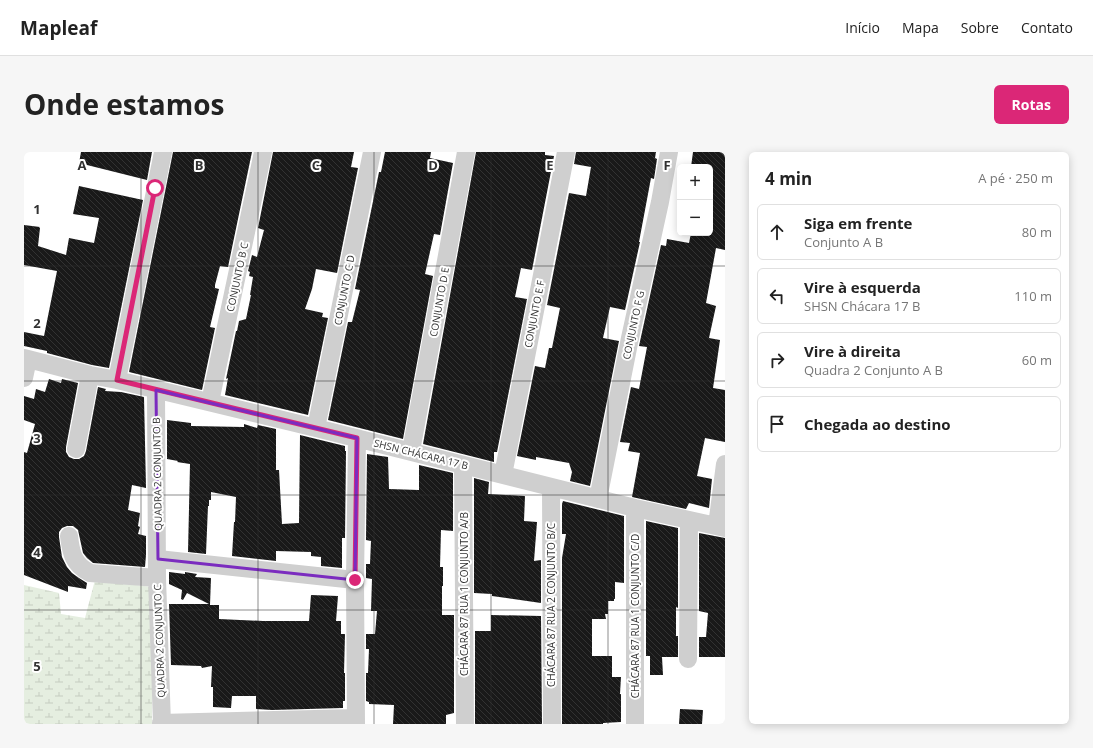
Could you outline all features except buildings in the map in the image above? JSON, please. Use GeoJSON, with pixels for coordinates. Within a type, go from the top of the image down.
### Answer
{"type":"FeatureCollection","features":[{"type":"Feature","properties":{"kind":"street"},"geometry":{"type":"LineString","coordinates":[[117,380],[163,152]]}},
{"type":"Feature","properties":{"kind":"street","name":"CONJUNTO B C"},"geometry":{"type":"LineString","coordinates":[[210,402],[263,152]]}},
{"type":"Feature","properties":{"kind":"street","name":"CONJUNTO C D"},"geometry":{"type":"LineString","coordinates":[[316,428],[372,152]]}},
{"type":"Feature","properties":{"kind":"street","name":"CONJUNTO D E"},"geometry":{"type":"LineString","coordinates":[[411,451],[466,152]]}},
{"type":"Feature","properties":{"kind":"street","name":"CONJUNTO E F"},"geometry":{"type":"LineString","coordinates":[[503,475],[566,152]]}},
{"type":"Feature","properties":{"kind":"street","name":"CONJUNTO F G"},"geometry":{"type":"LineString","coordinates":[[598,499],[630,338],[660,202],[669,152]]}},
{"type":"Feature","properties":{"kind":"street"},"geometry":{"type":"LineString","coordinates":[[24,378],[26,359]]}},
{"type":"Feature","properties":{"kind":"street","name":"SHSN CHÁCARA 17 B"},"geometry":{"type":"LineString","coordinates":[[26,359],[411,451],[635,508],[721,527]]}},
{"type":"Feature","properties":{"kind":"street"},"geometry":{"type":"LineString","coordinates":[[76,449],[90,375]]}},
{"type":"Feature","properties":{"kind":"street","name":"QUADRA 2 CONJUNTO B"},"geometry":{"type":"LineString","coordinates":[[156,390],[158,558]]}},
{"type":"Feature","properties":{"kind":"street"},"geometry":{"type":"LineString","coordinates":[[162,723],[356,721],[355,580],[357,438]]}},
{"type":"Feature","properties":{"kind":"street"},"geometry":{"type":"LineString","coordinates":[[721,527],[725,464]]}},
{"type":"Feature","properties":{"kind":"street","name":"CHÁCARA 87 RUA 1 CONJUNTO A/B"},"geometry":{"type":"LineString","coordinates":[[463,465],[465,724]]}},
{"type":"Feature","properties":{"kind":"street","name":"CHÁCARA 87 RUA 2 CONJUNTO B/C"},"geometry":{"type":"LineString","coordinates":[[551,487],[552,724]]}},
{"type":"Feature","properties":{"kind":"street","name":"CHÁCARA 87 RUA 1 CONJUNTO C/D"},"geometry":{"type":"LineString","coordinates":[[635,508],[635,724]]}},
{"type":"Feature","properties":{"kind":"street"},"geometry":{"type":"LineString","coordinates":[[688,659],[689,520]]}},
{"type":"Feature","properties":{"kind":"street"},"geometry":{"type":"LineString","coordinates":[[69,536],[71,552],[76,561],[82,569],[90,573],[158,578]]}},
{"type":"Feature","properties":{"kind":"street"},"geometry":{"type":"LineString","coordinates":[[158,558],[355,580]]}},
{"type":"Feature","properties":{"kind":"street","name":"QUADRA 2 CONJUNTO C"},"geometry":{"type":"LineString","coordinates":[[158,558],[162,723]]}},
{"type":"Feature","properties":{"kind":"highlighted area"},"geometry":{"type":"Polygon","coordinates":[[[156,390],[357,438],[355,580],[158,559],[156,390]]]}},
{"type":"Feature","properties":{"kind":"green space"},"geometry":{"type":"Polygon","coordinates":[[[95,580],[152,587],[152,724],[24,724],[24,585],[59,593],[61,614],[85,618],[95,580]]]}},
{"type":"Feature","properties":{"kind":"route"},"geometry":{"type":"LineString","coordinates":[[155,188],[117,380],[357,438],[355,580]]}}]}
